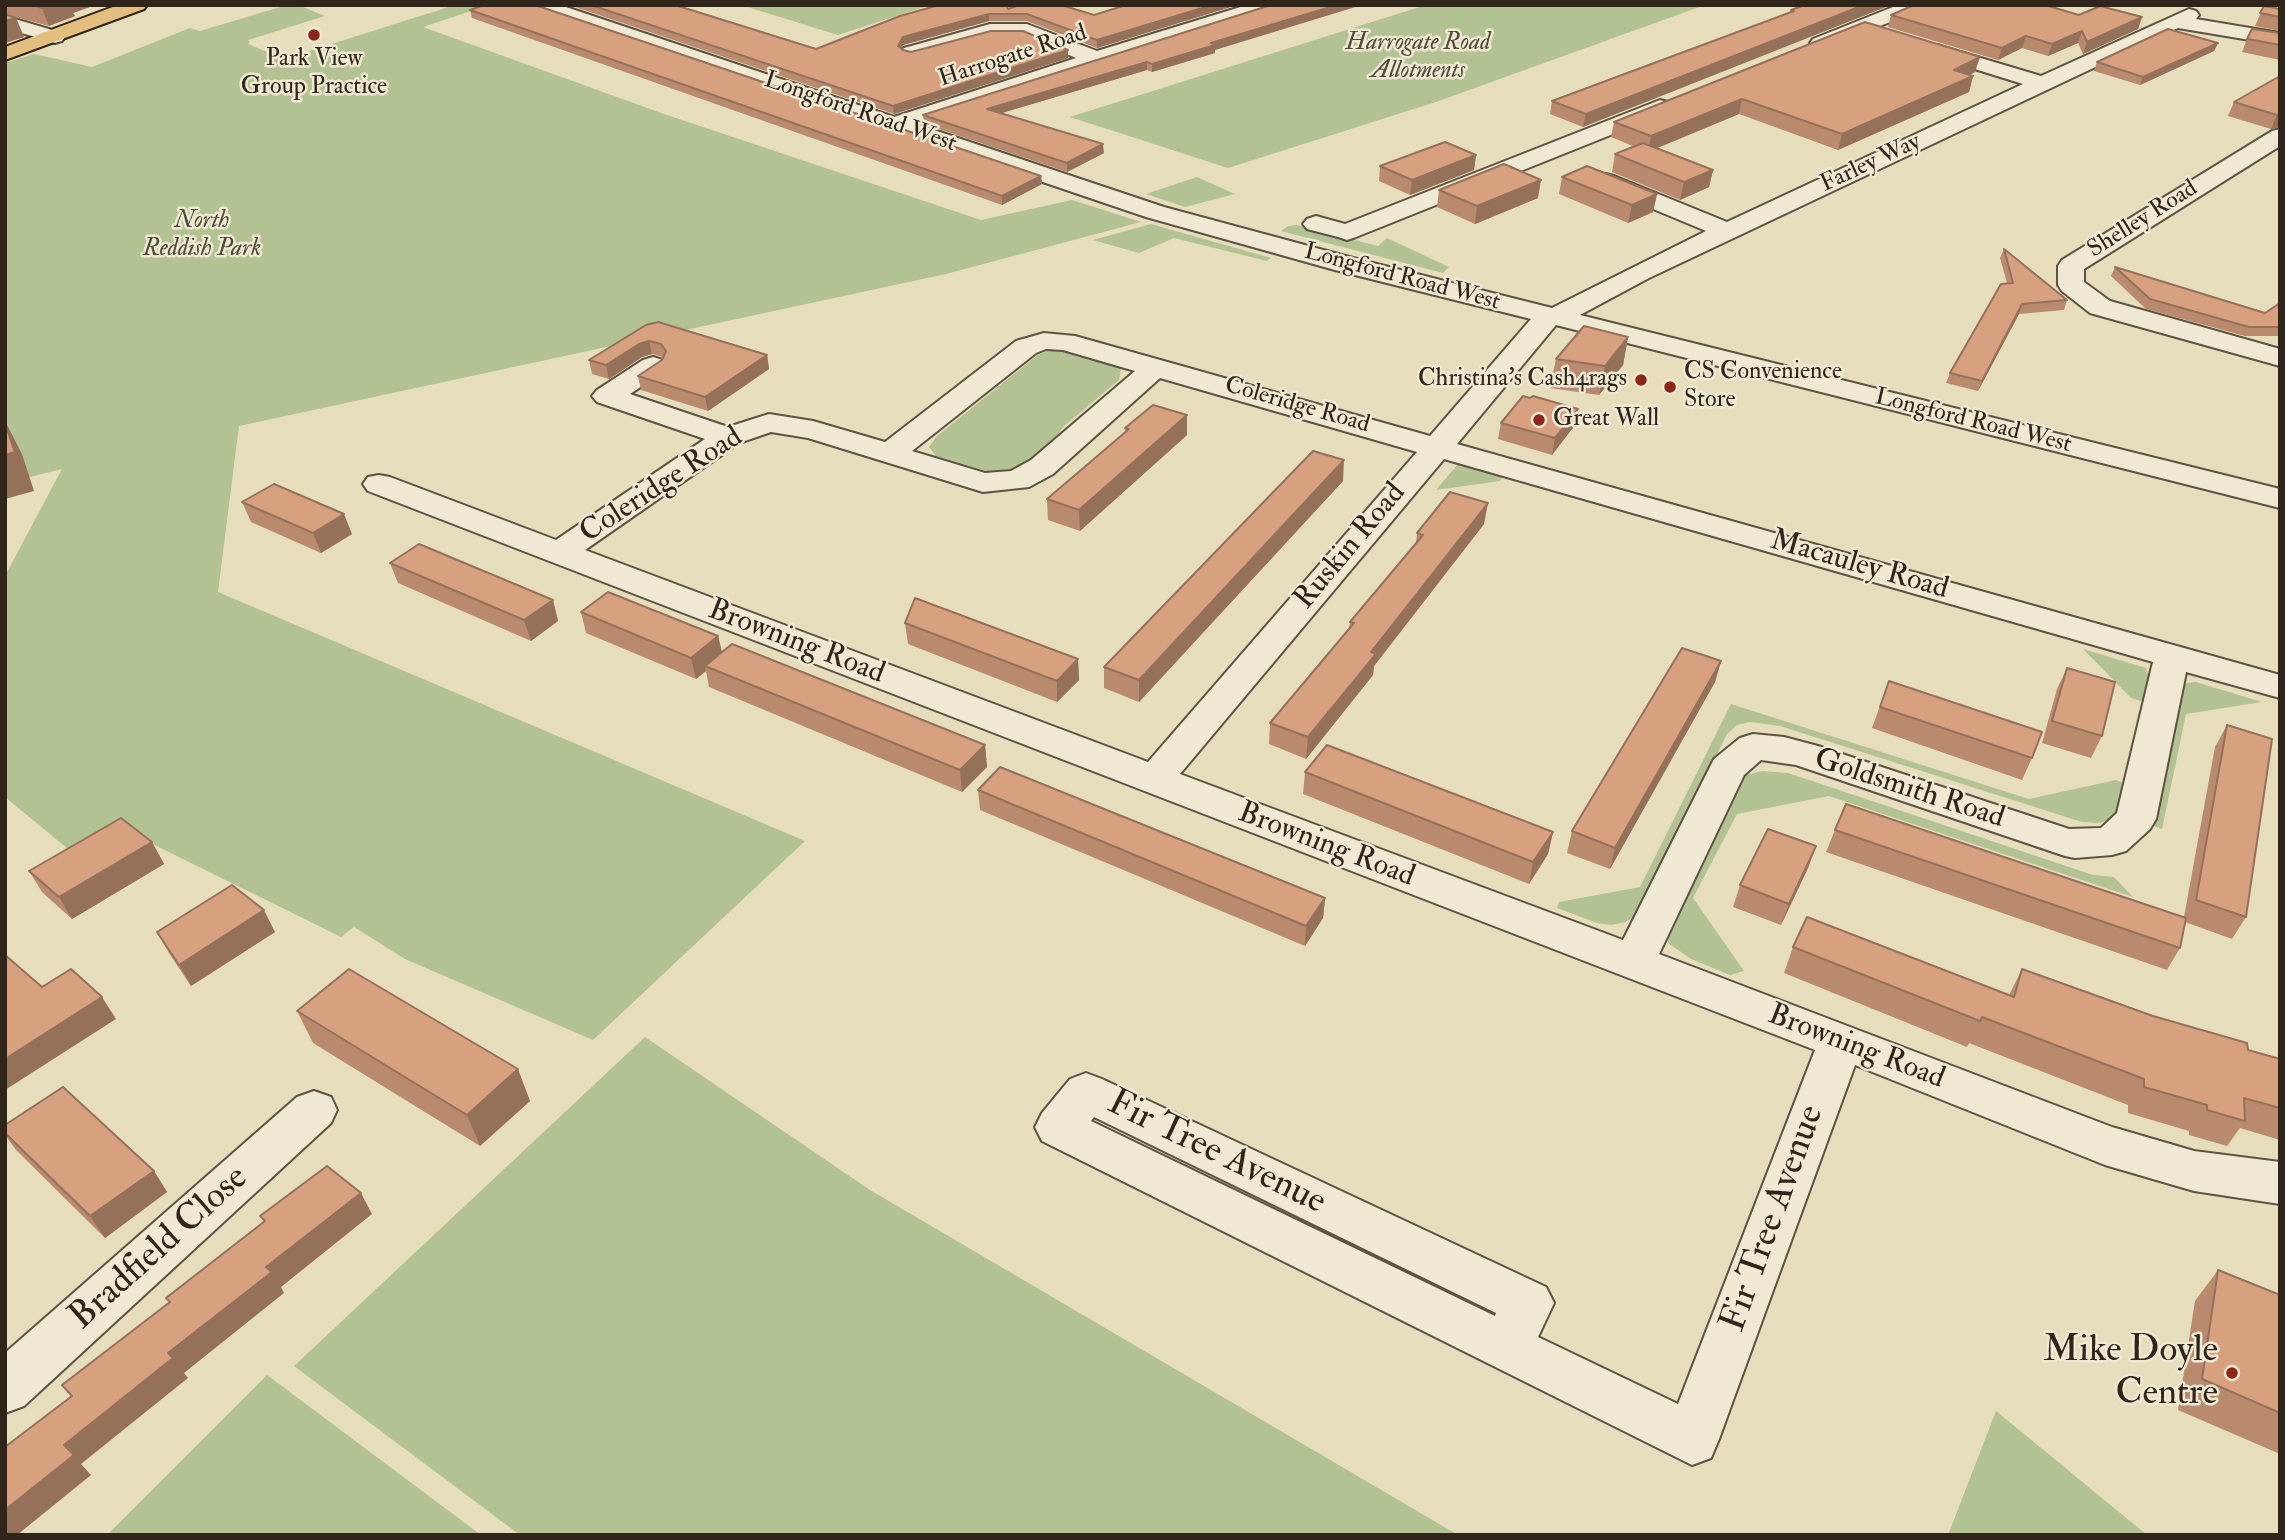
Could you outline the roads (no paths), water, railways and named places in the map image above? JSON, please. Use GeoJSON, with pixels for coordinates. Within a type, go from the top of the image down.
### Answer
{"type":"FeatureCollection","features":[{"type":"Feature","properties":{"kind":"main road"},"geometry":{"type":"LineString","coordinates":[[5,54],[136,5]]}},
{"type":"Feature","properties":{"kind":"street","name":"Longford Road West"},"geometry":{"type":"LineString","coordinates":[[540,5],[1154,212],[1552,316],[2280,499]]}},
{"type":"Feature","properties":{"kind":"street","name":"Harrogate Road"},"geometry":{"type":"LineString","coordinates":[[895,124],[1268,5]]}},
{"type":"Feature","properties":{"kind":"street"},"geometry":{"type":"LineString","coordinates":[[1796,53],[1916,5]]}},
{"type":"Feature","properties":{"kind":"street","name":"Farley Way"},"geometry":{"type":"LineString","coordinates":[[1552,316],[1640,272],[2182,18],[2280,39]]}},
{"type":"Feature","properties":{"kind":"street"},"geometry":{"type":"LineString","coordinates":[[5,22],[55,37]]}},
{"type":"Feature","properties":{"kind":"street"},"geometry":{"type":"LineString","coordinates":[[1860,27],[1886,35]]}},
{"type":"Feature","properties":{"kind":"street"},"geometry":{"type":"LineString","coordinates":[[911,52],[990,30],[1027,30],[1096,58]]}},
{"type":"Feature","properties":{"kind":"street"},"geometry":{"type":"LineString","coordinates":[[1912,43],[2041,83]]}},
{"type":"Feature","properties":{"kind":"street"},"geometry":{"type":"LineString","coordinates":[[1348,232],[1681,99]]}},
{"type":"Feature","properties":{"kind":"street","name":"Shelley Road"},"geometry":{"type":"LineString","coordinates":[[2280,136],[2071,266],[2071,285],[2100,307],[2280,358]]}},
{"type":"Feature","properties":{"kind":"street"},"geometry":{"type":"LineString","coordinates":[[1541,155],[1727,232]]}},
{"type":"Feature","properties":{"kind":"street"},"geometry":{"type":"LineString","coordinates":[[1316,224],[1374,238]]}},
{"type":"Feature","properties":{"kind":"street","name":"Ruskin Road"},"geometry":{"type":"LineString","coordinates":[[1154,780],[1552,316]]}},
{"type":"Feature","properties":{"kind":"street","name":"Coleridge Road"},"geometry":{"type":"LineString","coordinates":[[890,454],[1026,347],[1044,341],[1065,342],[1438,446]]}},
{"type":"Feature","properties":{"kind":"street"},"geometry":{"type":"LineString","coordinates":[[653,366],[607,396],[728,437]]}},
{"type":"Feature","properties":{"kind":"street","name":"Coleridge Road"},"geometry":{"type":"LineString","coordinates":[[559,553],[728,437],[769,423],[813,430],[983,482],[1018,480],[1042,467],[1156,367]]}},
{"type":"Feature","properties":{"kind":"street","name":"Macauley Road"},"geometry":{"type":"LineString","coordinates":[[1438,446],[2280,687]]}},
{"type":"Feature","properties":{"kind":"street","name":"Browning Road"},"geometry":{"type":"LineString","coordinates":[[379,484],[1841,1041],[2105,1145],[2194,1171],[2280,1183]]}},
{"type":"Feature","properties":{"kind":"street","name":"Goldsmith Road"},"geometry":{"type":"LineString","coordinates":[[1633,963],[1728,768],[1753,747],[1805,755],[2065,842],[2075,844],[2112,841],[2136,819],[2172,656]]}},
{"type":"Feature","properties":{"kind":"street","name":"Fir Tree Avenue"},"geometry":{"type":"LineString","coordinates":[[1507,1346],[1528,1303],[1086,1092],[1059,1127],[1692,1439],[1841,1041]]}},
{"type":"Feature","properties":{"kind":"street","name":"Bradfield Close"},"geometry":{"type":"LineString","coordinates":[[5,1388],[314,1110]]}},
{"type":"Feature","properties":{"kind":"place","name":"Park View Group Practice"},"geometry":{"type":"Point","coordinates":[314,35]}},
{"type":"Feature","properties":{"kind":"place","name":"Christina's Cash4rags"},"geometry":{"type":"Point","coordinates":[1641,380]}},
{"type":"Feature","properties":{"kind":"place","name":"CS Convenience Store"},"geometry":{"type":"Point","coordinates":[1670,387]}},
{"type":"Feature","properties":{"kind":"place","name":"Great Wall"},"geometry":{"type":"Point","coordinates":[1539,420]}},
{"type":"Feature","properties":{"kind":"place","name":"Mike Doyle Centre"},"geometry":{"type":"Point","coordinates":[2232,1373]}},
{"type":"Feature","properties":{"kind":"park label","name":"Harrogate Road Allotments"},"geometry":{"type":"Point","coordinates":[1418,58]}},
{"type":"Feature","properties":{"kind":"park label","name":"North Reddish Park"},"geometry":{"type":"Point","coordinates":[202,236]}}]}
